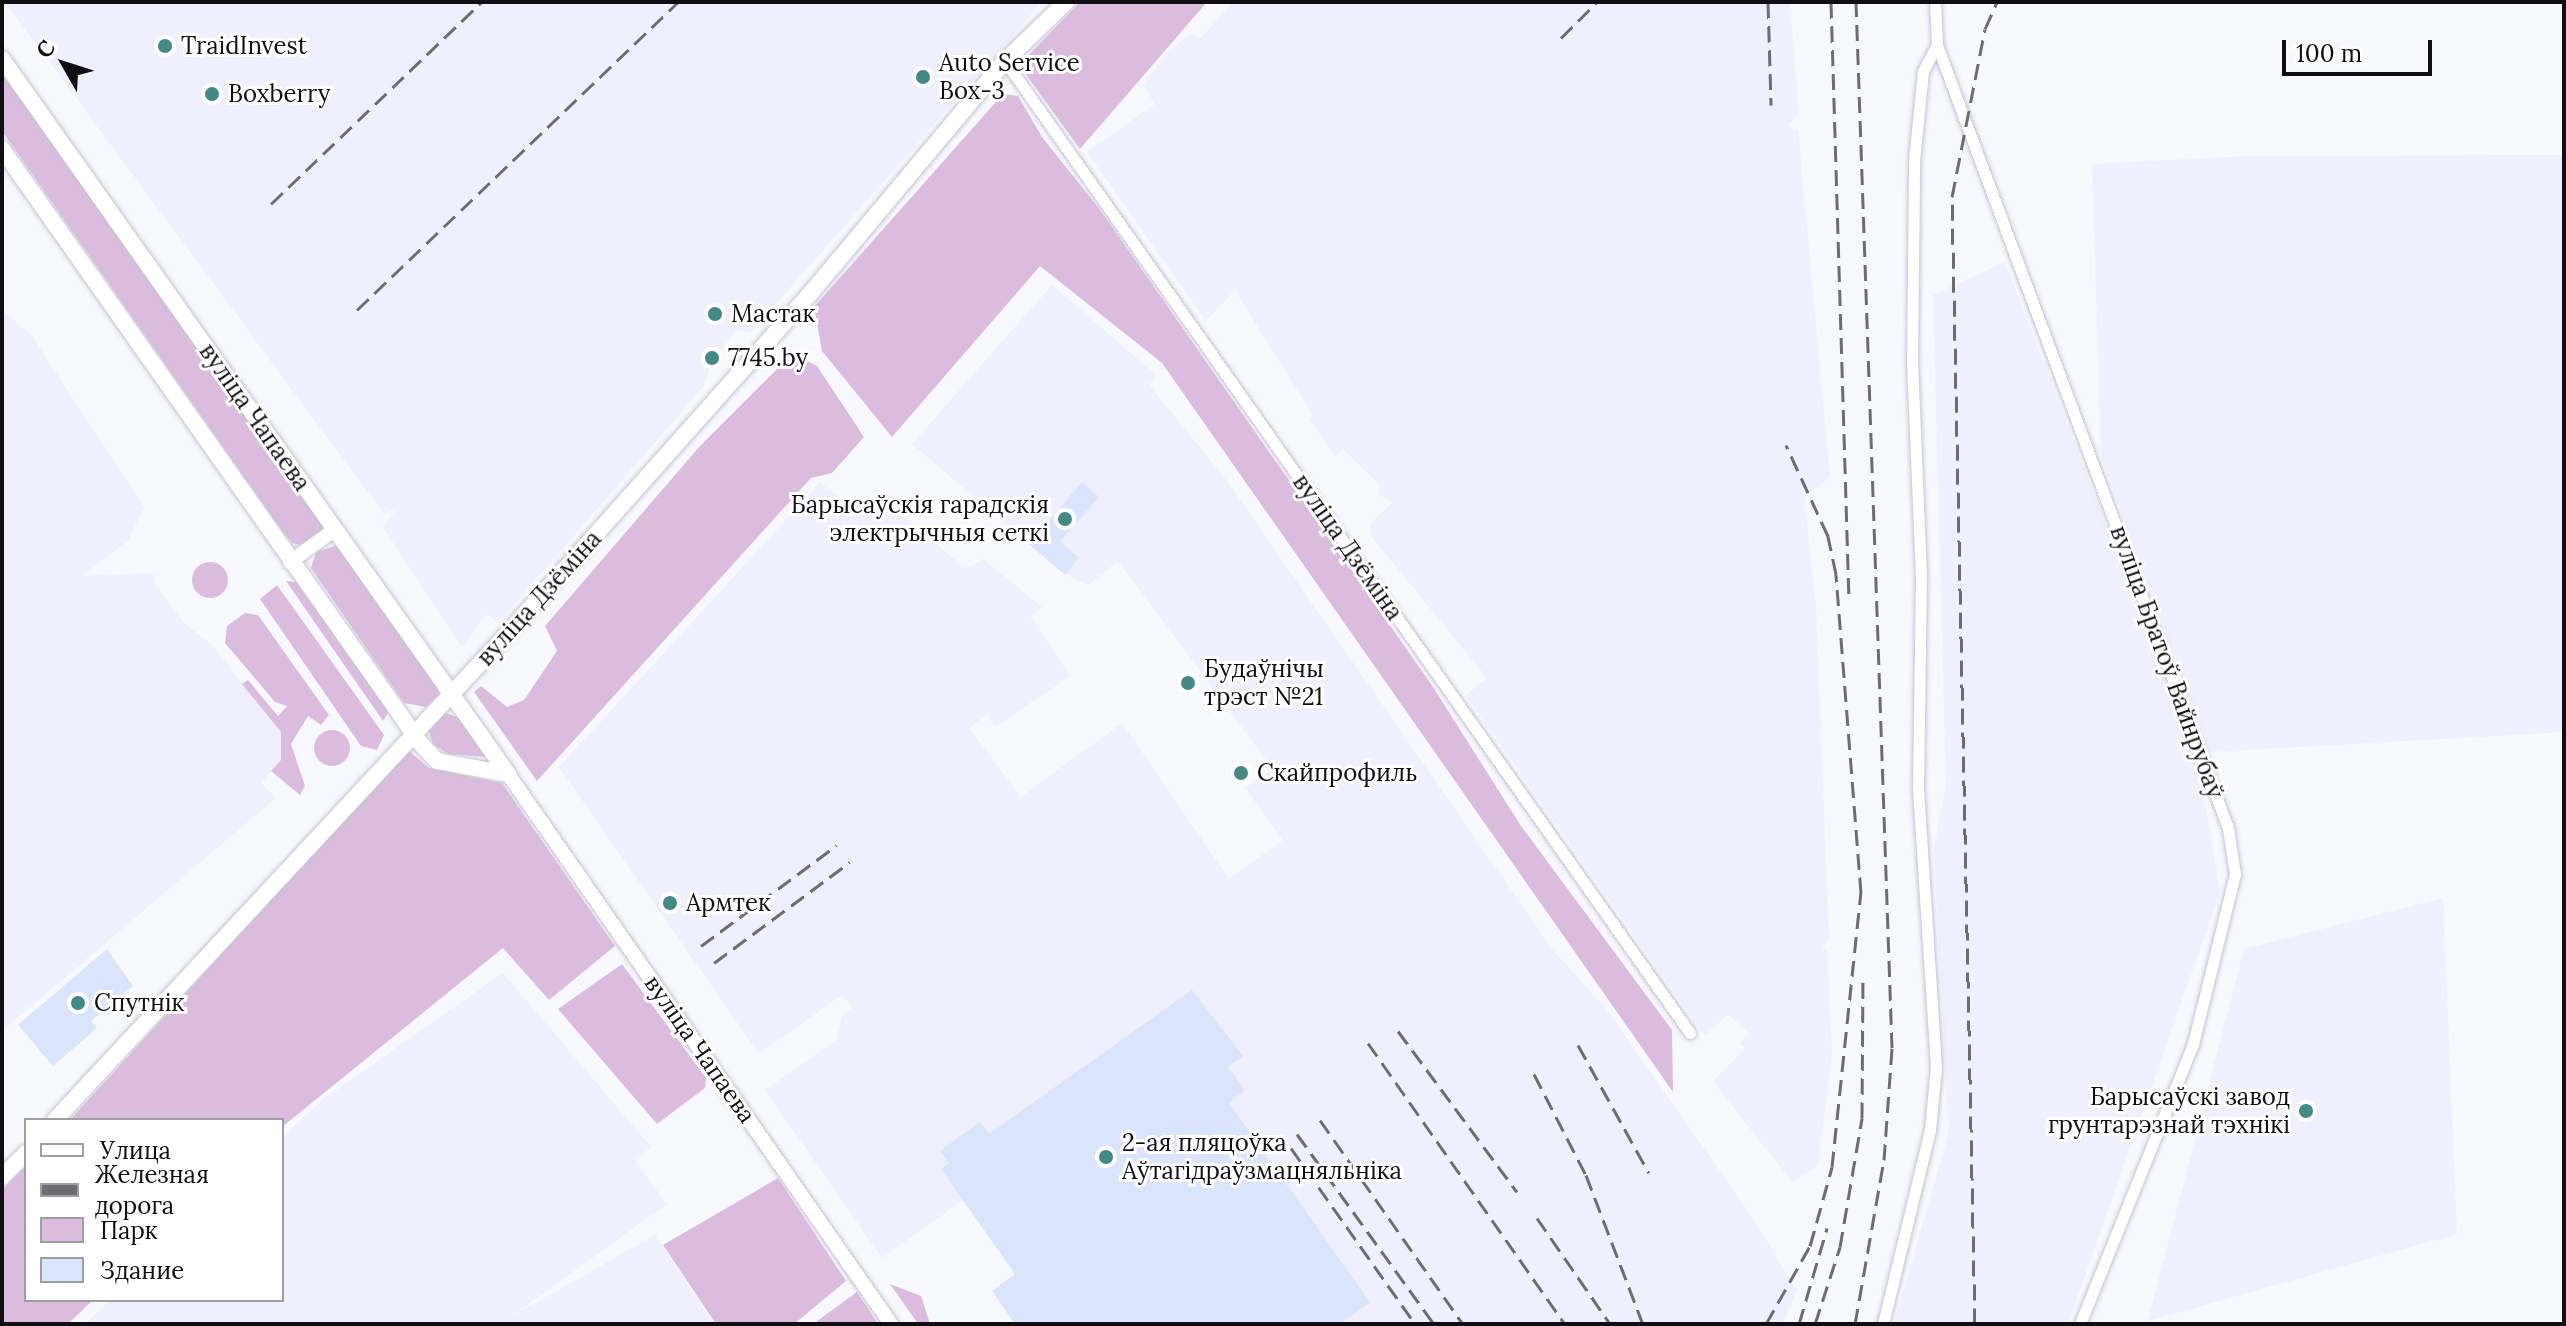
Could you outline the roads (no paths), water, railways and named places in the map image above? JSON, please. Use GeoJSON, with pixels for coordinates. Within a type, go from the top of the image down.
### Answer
{"type":"FeatureCollection","features":[{"type":"Feature","properties":{"kind":"main road","name":"вуліца Дзёміна"},"geometry":{"type":"LineString","coordinates":[[57,1118],[412,732],[452,693],[810,294],[1005,61],[1066,2]]}},
{"type":"Feature","properties":{"kind":"main road","name":"вуліца Чапаева"},"geometry":{"type":"LineString","coordinates":[[2,59],[508,774]]}},
{"type":"Feature","properties":{"kind":"main road"},"geometry":{"type":"LineString","coordinates":[[2,149],[412,732],[437,761],[508,774]]}},
{"type":"Feature","properties":{"kind":"main road"},"geometry":{"type":"LineString","coordinates":[[2,1177],[24,1155]]}},
{"type":"Feature","properties":{"kind":"street","name":"вуліца Братоў Вайнрубаў"},"geometry":{"type":"LineString","coordinates":[[1935,2],[1937,45],[2228,828],[2235,874],[2193,1044],[2080,1324]]}},
{"type":"Feature","properties":{"kind":"street"},"geometry":{"type":"LineString","coordinates":[[1883,1324],[1930,1130],[1936,1067],[1918,790],[1921,576],[1912,365],[1914,161],[1923,71],[1937,45]]}},
{"type":"Feature","properties":{"kind":"street","name":"вуліца Дзёміна"},"geometry":{"type":"LineString","coordinates":[[1005,61],[1690,1033]]}},
{"type":"Feature","properties":{"kind":"street"},"geometry":{"type":"LineString","coordinates":[[290,562],[334,530]]}},
{"type":"Feature","properties":{"kind":"street","name":"вуліца Чапаева"},"geometry":{"type":"LineString","coordinates":[[508,774],[891,1324]]}},
{"type":"Feature","properties":{"kind":"railway"},"geometry":{"type":"LineString","coordinates":[[271,204],[482,2]]}},
{"type":"Feature","properties":{"kind":"railway"},"geometry":{"type":"LineString","coordinates":[[357,310],[678,2]]}},
{"type":"Feature","properties":{"kind":"railway"},"geometry":{"type":"LineString","coordinates":[[1561,38],[1597,2]]}},
{"type":"Feature","properties":{"kind":"railway"},"geometry":{"type":"LineString","coordinates":[[1768,2],[1771,105]]}},
{"type":"Feature","properties":{"kind":"railway"},"geometry":{"type":"LineString","coordinates":[[1831,2],[1849,600]]}},
{"type":"Feature","properties":{"kind":"railway"},"geometry":{"type":"LineString","coordinates":[[1855,1324],[1884,1160],[1892,1048],[1856,2]]}},
{"type":"Feature","properties":{"kind":"railway"},"geometry":{"type":"LineString","coordinates":[[1975,1324],[1952,197],[1985,29],[1997,2]]}},
{"type":"Feature","properties":{"kind":"railway"},"geometry":{"type":"LineString","coordinates":[[1766,1324],[1810,1246],[1832,1167],[1861,893],[1836,574],[1828,536],[1786,445]]}},
{"type":"Feature","properties":{"kind":"railway"},"geometry":{"type":"LineString","coordinates":[[701,946],[837,845]]}},
{"type":"Feature","properties":{"kind":"railway"},"geometry":{"type":"LineString","coordinates":[[714,963],[850,862]]}},
{"type":"Feature","properties":{"kind":"railway"},"geometry":{"type":"LineString","coordinates":[[1815,1324],[1840,1247],[1862,1118],[1863,981]]}},
{"type":"Feature","properties":{"kind":"railway"},"geometry":{"type":"LineString","coordinates":[[1398,1031],[1517,1192]]}},
{"type":"Feature","properties":{"kind":"railway"},"geometry":{"type":"LineString","coordinates":[[1368,1043],[1565,1324]]}},
{"type":"Feature","properties":{"kind":"railway"},"geometry":{"type":"LineString","coordinates":[[1578,1045],[1649,1173]]}},
{"type":"Feature","properties":{"kind":"railway"},"geometry":{"type":"LineString","coordinates":[[1534,1074],[1586,1175],[1643,1324]]}},
{"type":"Feature","properties":{"kind":"railway"},"geometry":{"type":"LineString","coordinates":[[1320,1120],[1463,1324]]}},
{"type":"Feature","properties":{"kind":"railway"},"geometry":{"type":"LineString","coordinates":[[1297,1134],[1434,1324]]}},
{"type":"Feature","properties":{"kind":"railway"},"geometry":{"type":"LineString","coordinates":[[1291,1148],[1415,1324]]}},
{"type":"Feature","properties":{"kind":"railway"},"geometry":{"type":"LineString","coordinates":[[1537,1218],[1610,1324]]}},
{"type":"Feature","properties":{"kind":"railway"},"geometry":{"type":"LineString","coordinates":[[1799,1324],[1827,1228]]}},
{"type":"Feature","properties":{"kind":"place","name":"TraidInvest"},"geometry":{"type":"Point","coordinates":[165,46]}},
{"type":"Feature","properties":{"kind":"place","name":"Auto Service Box-3"},"geometry":{"type":"Point","coordinates":[923,77]}},
{"type":"Feature","properties":{"kind":"place","name":"Boxberry"},"geometry":{"type":"Point","coordinates":[212,94]}},
{"type":"Feature","properties":{"kind":"place","name":"Мастак"},"geometry":{"type":"Point","coordinates":[715,314]}},
{"type":"Feature","properties":{"kind":"place","name":"7745.by"},"geometry":{"type":"Point","coordinates":[712,358]}},
{"type":"Feature","properties":{"kind":"place","name":"Барысаўскія гарадскія электрычныя сеткі"},"geometry":{"type":"Point","coordinates":[1065,519]}},
{"type":"Feature","properties":{"kind":"place","name":"Будаўнічы трэст №21"},"geometry":{"type":"Point","coordinates":[1188,683]}},
{"type":"Feature","properties":{"kind":"place","name":"Скайпрофиль"},"geometry":{"type":"Point","coordinates":[1241,773]}},
{"type":"Feature","properties":{"kind":"place","name":"Армтек"},"geometry":{"type":"Point","coordinates":[670,903]}},
{"type":"Feature","properties":{"kind":"place","name":"Спутнік"},"geometry":{"type":"Point","coordinates":[78,1003]}},
{"type":"Feature","properties":{"kind":"place","name":"Барысаўскі завод грунтарэзнай тэхнікі"},"geometry":{"type":"Point","coordinates":[2306,1111]}},
{"type":"Feature","properties":{"kind":"place","name":"2-ая пляцоўка Аўтагідраўзмацняльніка"},"geometry":{"type":"Point","coordinates":[1106,1157]}}]}
